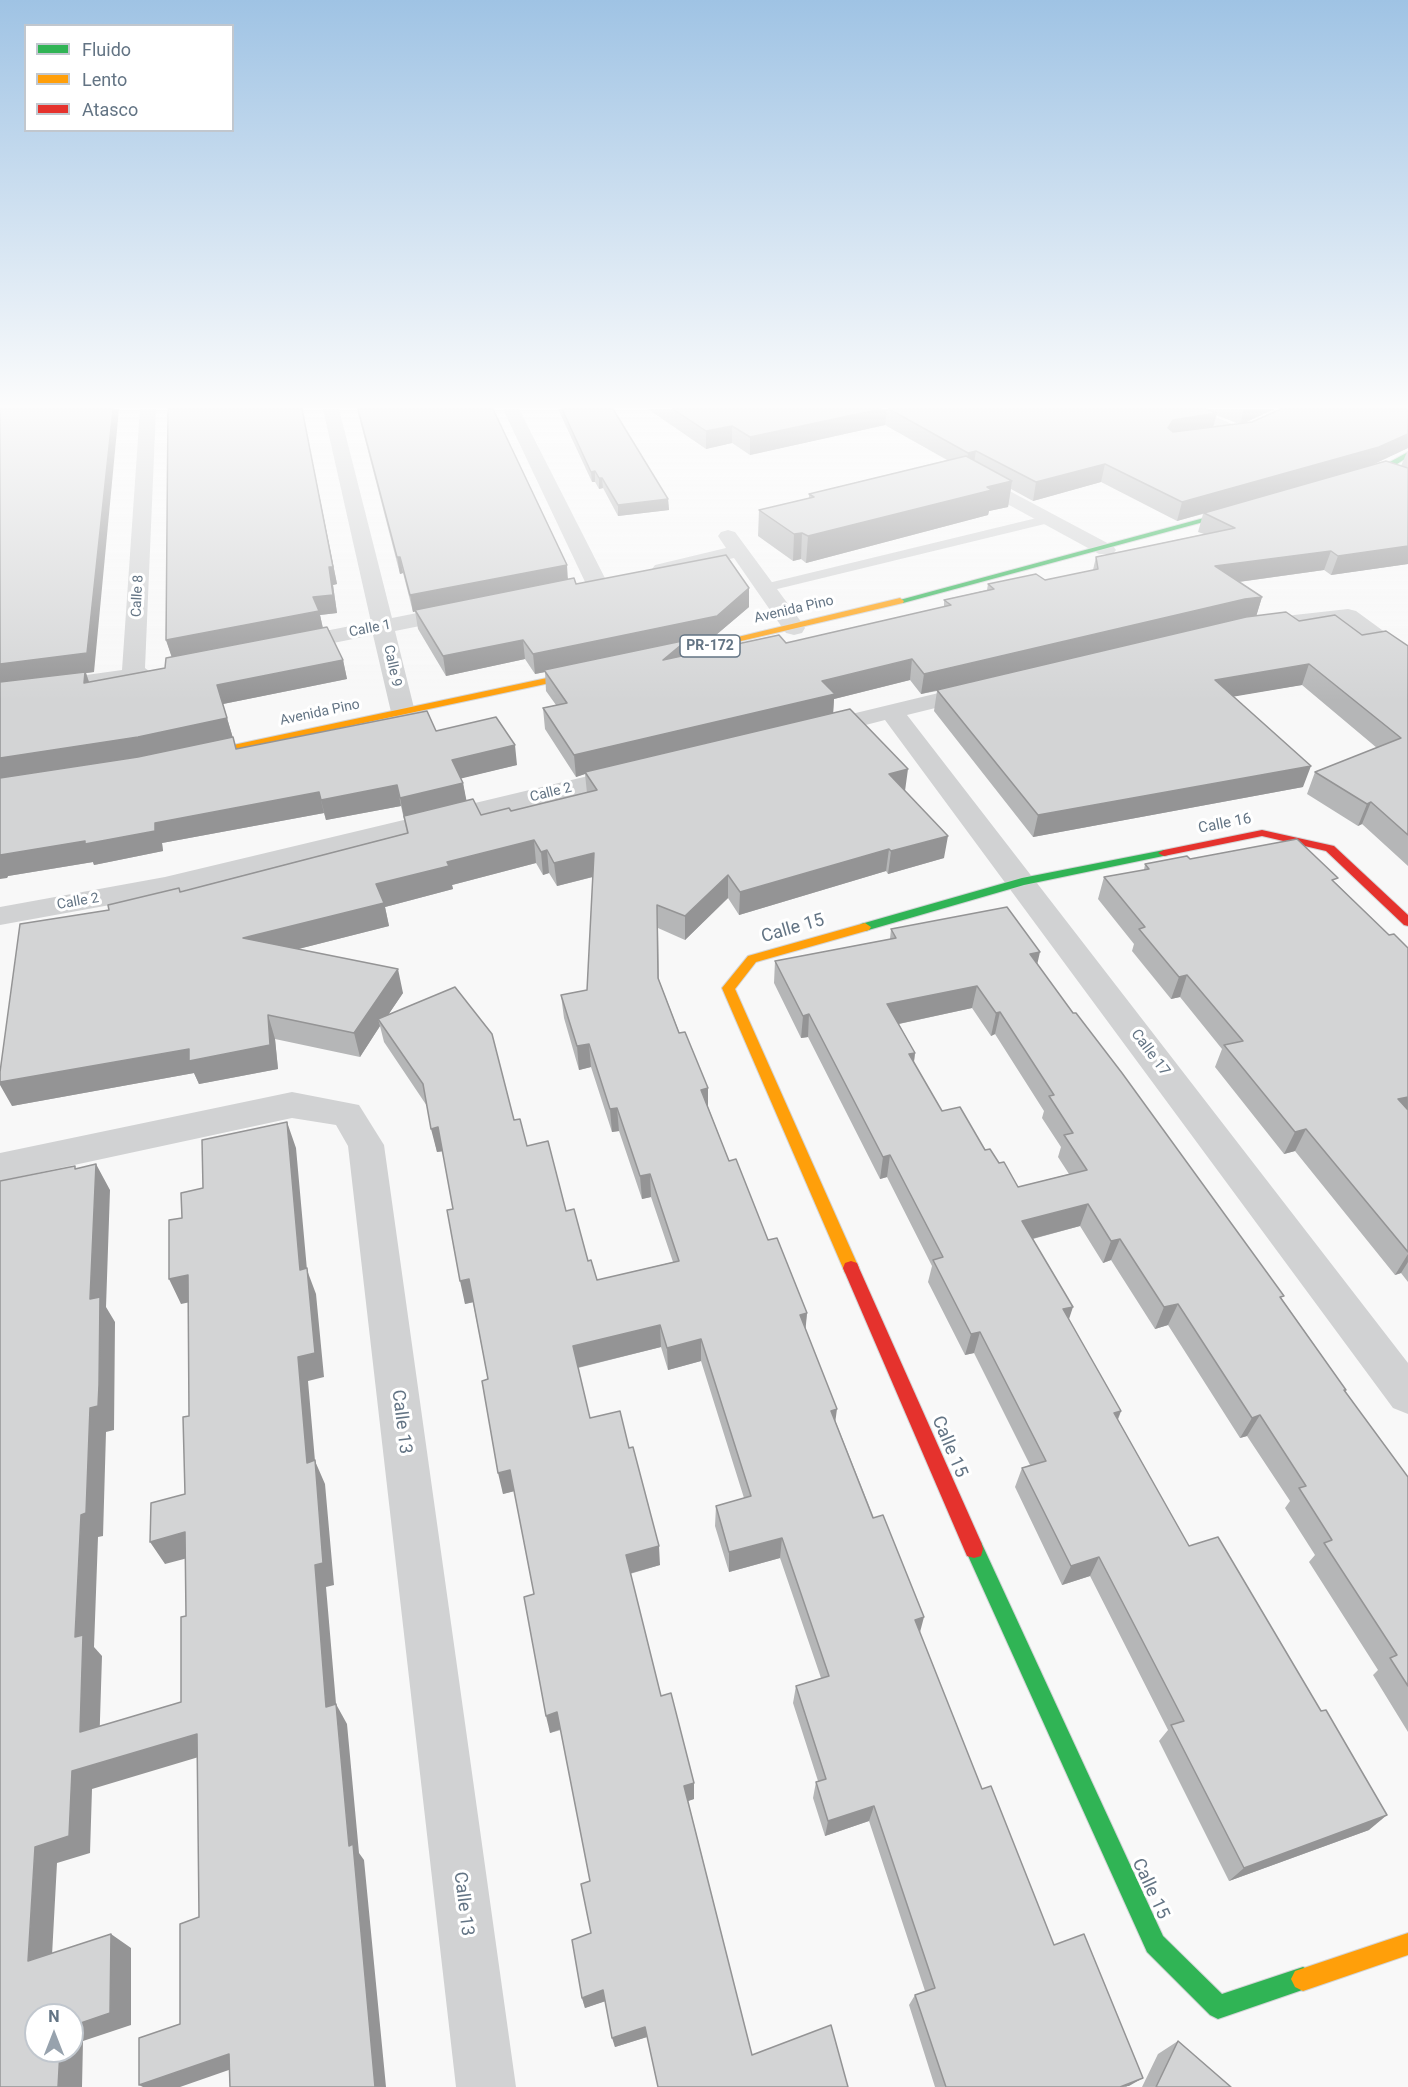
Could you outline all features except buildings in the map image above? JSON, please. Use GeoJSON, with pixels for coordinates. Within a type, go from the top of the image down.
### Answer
{"type":"FeatureCollection","features":[{"type":"Feature","properties":{"kind":"main road","name":"Avenida Pino"},"geometry":{"type":"LineString","coordinates":[[633,663],[794,628],[1106,550],[1254,507]]}},
{"type":"Feature","properties":{"kind":"main road","name":"Avenida Pino"},"geometry":{"type":"LineString","coordinates":[[180,759],[598,670]]}},
{"type":"Feature","properties":{"kind":"main road","name":"Calle 16"},"geometry":{"type":"LineString","coordinates":[[1022,882],[1262,833],[1330,848],[1408,922]]}},
{"type":"Feature","properties":{"kind":"main road","name":"Calle 15"},"geometry":{"type":"LineString","coordinates":[[1022,882],[752,959],[728,988],[979,1561],[1155,1944],[1218,2007],[1408,1944]]}},
{"type":"Feature","properties":{"kind":"street","name":"Calle 8"},"geometry":{"type":"LineString","coordinates":[[133,676],[143,506]]}},
{"type":"Feature","properties":{"kind":"street","name":"Calle 9"},"geometry":{"type":"LineString","coordinates":[[355,506],[403,712]]}},
{"type":"Feature","properties":{"kind":"street"},"geometry":{"type":"LineString","coordinates":[[573,506],[619,579]]}},
{"type":"Feature","properties":{"kind":"street"},"geometry":{"type":"LineString","coordinates":[[1026,506],[1106,550]]}},
{"type":"Feature","properties":{"kind":"street"},"geometry":{"type":"LineString","coordinates":[[575,589],[619,579],[733,544],[794,628]]}},
{"type":"Feature","properties":{"kind":"street","name":"Calle 1"},"geometry":{"type":"LineString","coordinates":[[270,649],[485,606]]}},
{"type":"Feature","properties":{"kind":"street"},"geometry":{"type":"LineString","coordinates":[[1272,624],[1348,616],[1408,660]]}},
{"type":"Feature","properties":{"kind":"street"},"geometry":{"type":"LineString","coordinates":[[0,694],[133,676],[167,669]]}},
{"type":"Feature","properties":{"kind":"street"},"geometry":{"type":"LineString","coordinates":[[788,736],[1007,683]]}},
{"type":"Feature","properties":{"kind":"street","name":"Calle 17"},"geometry":{"type":"LineString","coordinates":[[891,711],[1408,1395]]}},
{"type":"Feature","properties":{"kind":"street","name":"Calle 2"},"geometry":{"type":"LineString","coordinates":[[0,916],[165,886],[649,770]]}},
{"type":"Feature","properties":{"kind":"street","name":"Calle 13"},"geometry":{"type":"LineString","coordinates":[[0,1167],[292,1105],[347,1114],[366,1145],[486,2087]]}},
{"type":"Feature","properties":{"kind":"lane"},"geometry":{"type":"LineString","coordinates":[[765,588],[1049,519]]}},
{"type":"Feature","properties":{"kind":"traffic: fast"},"geometry":{"type":"LineString","coordinates":[[900,601],[1244,510]]}},
{"type":"Feature","properties":{"kind":"traffic: fast"},"geometry":{"type":"LineString","coordinates":[[865,927],[1022,882],[1164,853]]}},
{"type":"Feature","properties":{"kind":"traffic: fast"},"geometry":{"type":"LineString","coordinates":[[974,1549],[1155,1944],[1218,2007],[1303,1979]]}},
{"type":"Feature","properties":{"kind":"traffic: slow"},"geometry":{"type":"LineString","coordinates":[[643,661],[900,601]]}},
{"type":"Feature","properties":{"kind":"traffic: slow"},"geometry":{"type":"LineString","coordinates":[[191,757],[589,672]]}},
{"type":"Feature","properties":{"kind":"traffic: slow"},"geometry":{"type":"LineString","coordinates":[[851,1268],[728,988],[752,959],[865,927]]}},
{"type":"Feature","properties":{"kind":"traffic: slow"},"geometry":{"type":"LineString","coordinates":[[1303,1979],[1408,1944]]}},
{"type":"Feature","properties":{"kind":"traffic: jam"},"geometry":{"type":"LineString","coordinates":[[1164,853],[1262,833],[1330,848],[1408,922]]}},
{"type":"Feature","properties":{"kind":"traffic: jam"},"geometry":{"type":"LineString","coordinates":[[851,1268],[974,1549]]}}]}
